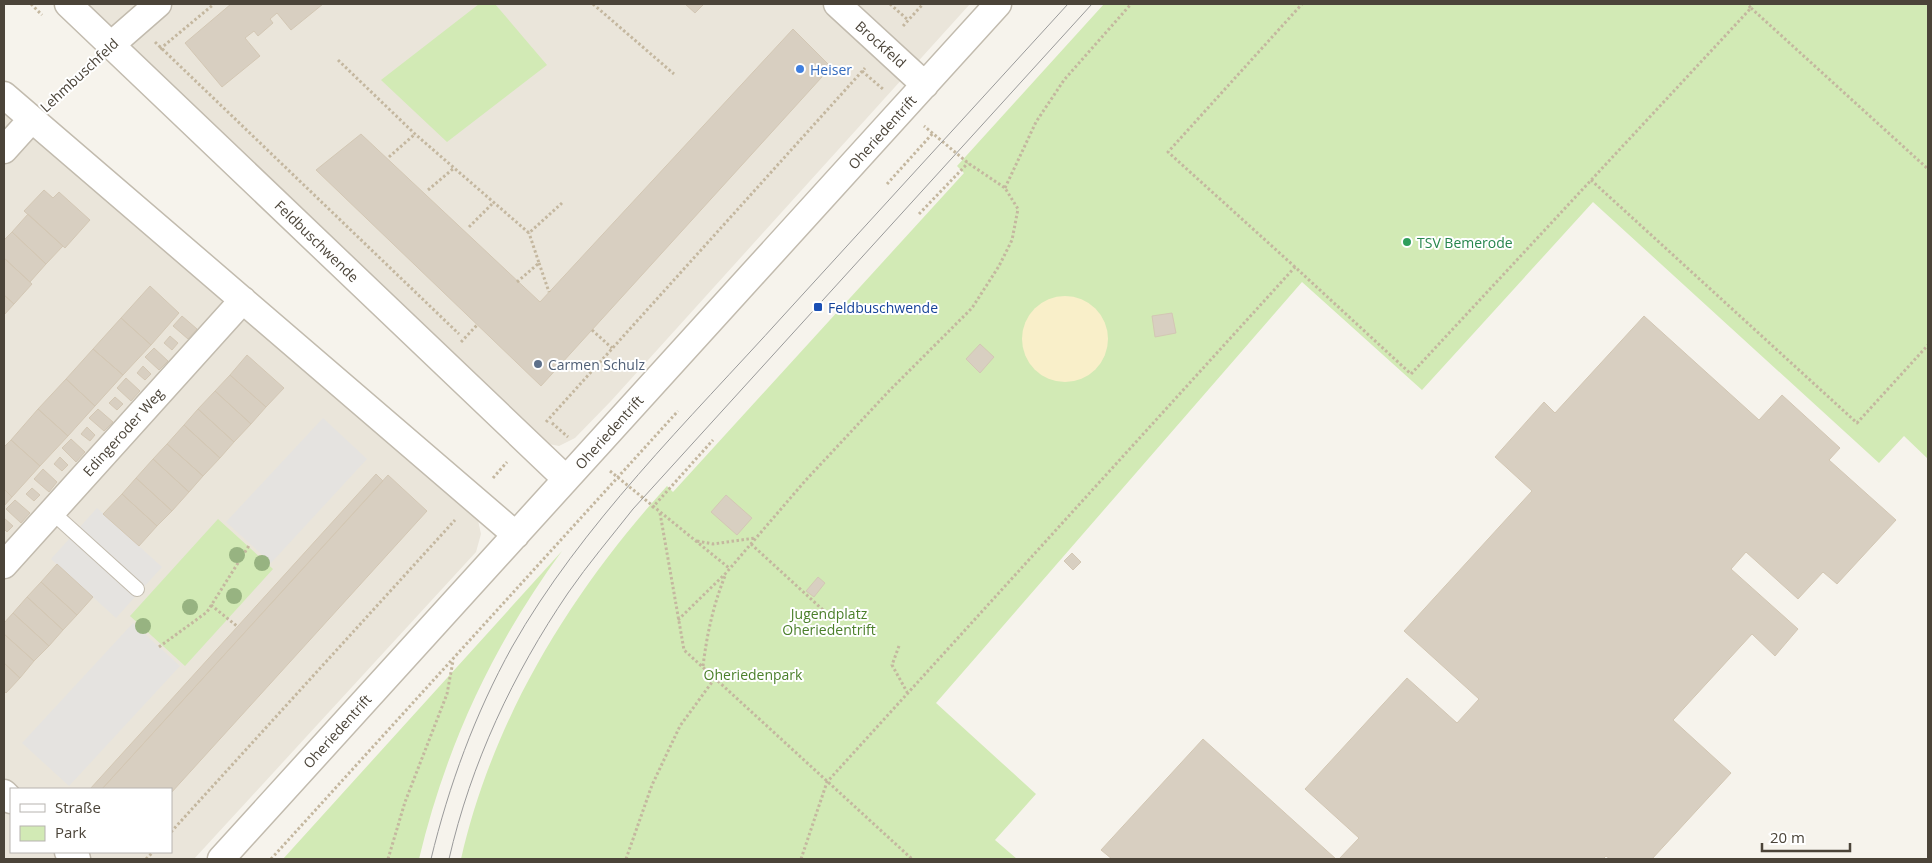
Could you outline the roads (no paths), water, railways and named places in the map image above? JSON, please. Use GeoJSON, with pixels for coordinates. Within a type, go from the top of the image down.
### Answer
{"type":"FeatureCollection","features":[{"type":"Feature","properties":{"kind":"street","name":"Feldbuschwende"},"geometry":{"type":"LineString","coordinates":[[68,4],[566,479]]}},
{"type":"Feature","properties":{"kind":"street","name":"Lehmbuschfeld"},"geometry":{"type":"LineString","coordinates":[[111,45],[158,4]]}},
{"type":"Feature","properties":{"kind":"street","name":"Brockfeld"},"geometry":{"type":"LineString","coordinates":[[837,4],[925,84]]}},
{"type":"Feature","properties":{"kind":"street","name":"Oheriedentrift"},"geometry":{"type":"LineString","coordinates":[[220,859],[998,4]]}},
{"type":"Feature","properties":{"kind":"street"},"geometry":{"type":"LineString","coordinates":[[4,95],[516,535]]}},
{"type":"Feature","properties":{"kind":"street","name":"Lehmbuschfeld"},"geometry":{"type":"LineString","coordinates":[[4,150],[32,119]]}},
{"type":"Feature","properties":{"kind":"street","name":"Edingeroder Weg"},"geometry":{"type":"LineString","coordinates":[[4,565],[243,300]]}},
{"type":"Feature","properties":{"kind":"lane"},"geometry":{"type":"LineString","coordinates":[[52,512],[137,589]]}},
{"type":"Feature","properties":{"kind":"tram line"},"geometry":{"type":"LineString","coordinates":[[431,859],[446,804],[464,750],[486,698],[512,647],[570,558],[603,516],[674,434],[1068,4]]}},
{"type":"Feature","properties":{"kind":"tram line"},"geometry":{"type":"LineString","coordinates":[[449,859],[469,788],[496,720],[529,655],[568,593],[633,509],[1092,4]]}},
{"type":"Feature","properties":{"kind":"place","name":"Heiser"},"geometry":{"type":"Point","coordinates":[800,69]}},
{"type":"Feature","properties":{"kind":"place","name":"TSV Bemerode"},"geometry":{"type":"Point","coordinates":[1407,242]}},
{"type":"Feature","properties":{"kind":"place","name":"Feldbuschwende"},"geometry":{"type":"Point","coordinates":[818,307]}},
{"type":"Feature","properties":{"kind":"place","name":"Carmen Schulz"},"geometry":{"type":"Point","coordinates":[538,364]}},
{"type":"Feature","properties":{"kind":"park label","name":"Jugendplatz Oheriedentrift"},"geometry":{"type":"Point","coordinates":[829,622]}},
{"type":"Feature","properties":{"kind":"park label","name":"Oheriedenpark"},"geometry":{"type":"Point","coordinates":[753,674]}}]}
